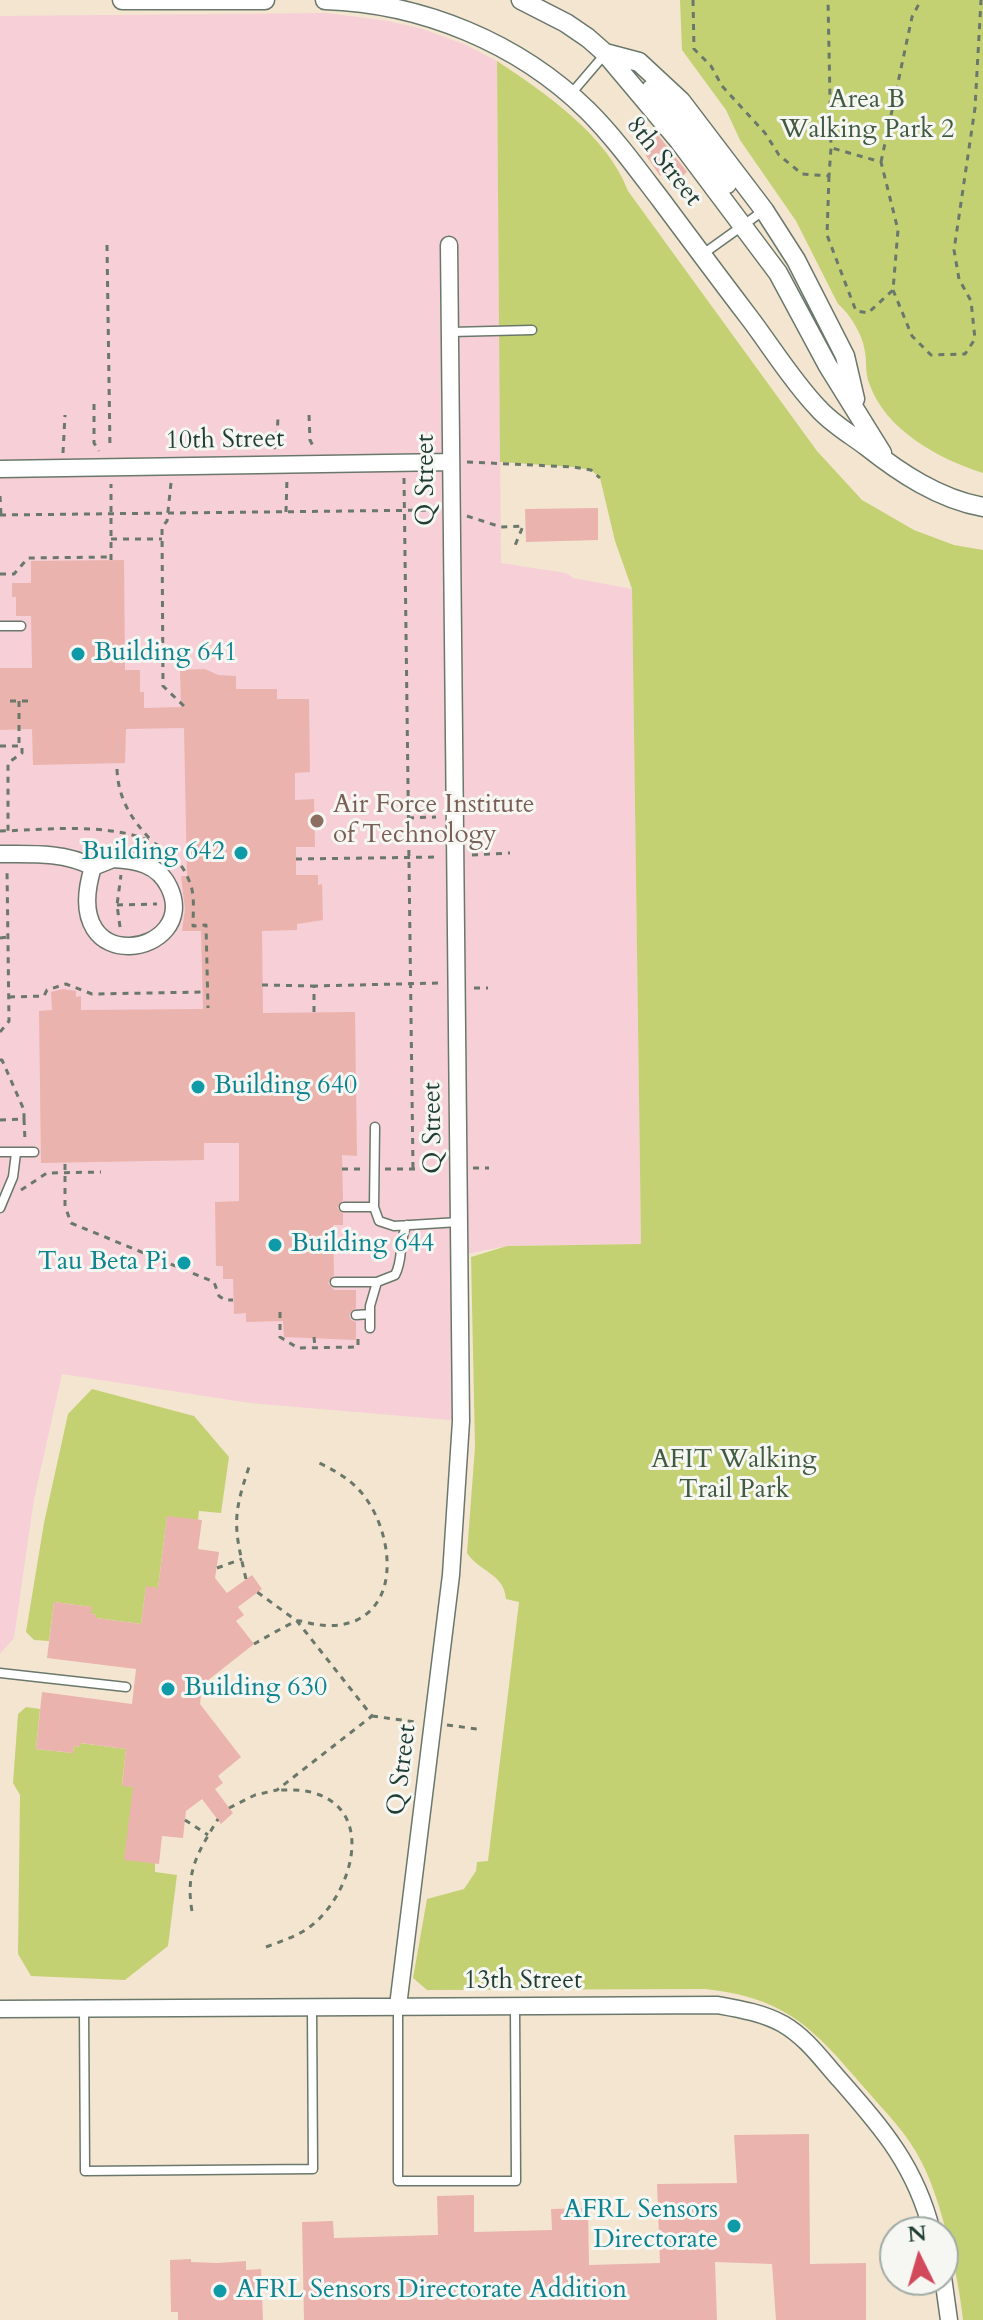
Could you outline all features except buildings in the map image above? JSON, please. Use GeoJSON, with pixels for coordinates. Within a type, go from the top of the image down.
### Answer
{"type":"FeatureCollection","features":[{"type":"Feature","properties":{"kind":"street"},"geometry":{"type":"LineString","coordinates":[[122,0],[265,0]]}},
{"type":"Feature","properties":{"kind":"street","name":"8th Street"},"geometry":{"type":"LineString","coordinates":[[325,0],[389,7],[470,32],[531,65],[570,95],[608,133],[819,409],[887,462],[927,487],[983,507]]}},
{"type":"Feature","properties":{"kind":"street"},"geometry":{"type":"LineString","coordinates":[[521,0],[566,23],[605,53],[749,221],[796,260],[845,356],[858,411]]}},
{"type":"Feature","properties":{"kind":"street"},"geometry":{"type":"LineString","coordinates":[[605,53],[639,62],[681,101],[749,221],[770,281],[818,367],[858,411]]}},
{"type":"Feature","properties":{"kind":"street","name":"Q Street"},"geometry":{"type":"LineString","coordinates":[[398,2006],[456,1526],[461,1421],[449,245]]}},
{"type":"Feature","properties":{"kind":"street","name":"8th Street"},"geometry":{"type":"LineString","coordinates":[[858,411],[887,462]]}},
{"type":"Feature","properties":{"kind":"street","name":"10th Street"},"geometry":{"type":"LineString","coordinates":[[0,469],[451,462]]}},
{"type":"Feature","properties":{"kind":"street"},"geometry":{"type":"LineString","coordinates":[[4,854],[59,855],[93,867]]}},
{"type":"Feature","properties":{"kind":"street"},"geometry":{"type":"LineString","coordinates":[[113,859],[123,870],[145,864],[155,870],[168,885],[173,904],[169,924],[162,933],[146,943],[123,947],[105,940],[90,920],[87,894],[93,867],[113,859]]}},
{"type":"Feature","properties":{"kind":"street","name":"13th Street"},"geometry":{"type":"LineString","coordinates":[[0,2009],[718,2005],[747,2010],[781,2023],[804,2038],[888,2134],[919,2187],[927,2216]]}},
{"type":"Feature","properties":{"kind":"street"},"geometry":{"type":"LineString","coordinates":[[946,2296],[949,2320]]}},
{"type":"Feature","properties":{"kind":"lane"},"geometry":{"type":"LineString","coordinates":[[570,95],[605,53]]}},
{"type":"Feature","properties":{"kind":"lane"},"geometry":{"type":"LineString","coordinates":[[702,255],[749,221]]}},
{"type":"Feature","properties":{"kind":"lane"},"geometry":{"type":"LineString","coordinates":[[450,332],[532,330]]}},
{"type":"Feature","properties":{"kind":"lane"},"geometry":{"type":"LineString","coordinates":[[0,626],[21,626]]}},
{"type":"Feature","properties":{"kind":"lane"},"geometry":{"type":"LineString","coordinates":[[375,1127],[375,1214],[384,1224],[459,1222]]}},
{"type":"Feature","properties":{"kind":"lane"},"geometry":{"type":"LineString","coordinates":[[0,1152],[25,1152]]}},
{"type":"Feature","properties":{"kind":"lane"},"geometry":{"type":"LineString","coordinates":[[0,1208],[17,1164],[25,1152]]}},
{"type":"Feature","properties":{"kind":"lane"},"geometry":{"type":"LineString","coordinates":[[344,1207],[374,1207]]}},
{"type":"Feature","properties":{"kind":"lane"},"geometry":{"type":"LineString","coordinates":[[335,1282],[377,1282],[391,1277],[398,1270],[402,1234],[407,1225]]}},
{"type":"Feature","properties":{"kind":"lane"},"geometry":{"type":"LineString","coordinates":[[370,1328],[377,1282]]}},
{"type":"Feature","properties":{"kind":"lane"},"geometry":{"type":"LineString","coordinates":[[356,1315],[370,1314]]}},
{"type":"Feature","properties":{"kind":"lane"},"geometry":{"type":"LineString","coordinates":[[0,1673],[126,1687]]}},
{"type":"Feature","properties":{"kind":"lane"},"geometry":{"type":"LineString","coordinates":[[398,2006],[398,2181],[516,2181],[515,2007]]}},
{"type":"Feature","properties":{"kind":"lane"},"geometry":{"type":"LineString","coordinates":[[84,2010],[85,2171],[313,2169],[312,2008]]}},
{"type":"Feature","properties":{"kind":"path"},"geometry":{"type":"LineString","coordinates":[[693,0],[694,49],[711,66],[722,86],[765,133],[779,155],[802,174],[829,176]]}},
{"type":"Feature","properties":{"kind":"path"},"geometry":{"type":"LineString","coordinates":[[828,0],[831,148],[827,235],[856,311],[868,313],[893,290]]}},
{"type":"Feature","properties":{"kind":"path"},"geometry":{"type":"LineString","coordinates":[[921,0],[912,17],[881,162],[898,230],[893,290],[912,336],[931,355],[965,354],[975,339],[971,301],[959,279],[954,250],[972,136],[981,0]]}},
{"type":"Feature","properties":{"kind":"path"},"geometry":{"type":"LineString","coordinates":[[831,148],[881,162]]}},
{"type":"Feature","properties":{"kind":"path"},"geometry":{"type":"LineString","coordinates":[[94,404],[94,443],[100,451],[110,453],[107,245]]}},
{"type":"Feature","properties":{"kind":"path"},"geometry":{"type":"LineString","coordinates":[[56,454],[64,452],[65,415]]}},
{"type":"Feature","properties":{"kind":"path"},"geometry":{"type":"LineString","coordinates":[[309,415],[310,440],[317,450]]}},
{"type":"Feature","properties":{"kind":"path"},"geometry":{"type":"LineString","coordinates":[[272,451],[277,441],[278,416]]}},
{"type":"Feature","properties":{"kind":"path"},"geometry":{"type":"LineString","coordinates":[[404,462],[413,1170]]}},
{"type":"Feature","properties":{"kind":"path"},"geometry":{"type":"LineString","coordinates":[[451,462],[574,467],[591,470],[600,478]]}},
{"type":"Feature","properties":{"kind":"path"},"geometry":{"type":"LineString","coordinates":[[286,512],[287,464]]}},
{"type":"Feature","properties":{"kind":"path"},"geometry":{"type":"LineString","coordinates":[[0,574],[14,574],[28,558],[111,558],[111,467]]}},
{"type":"Feature","properties":{"kind":"path"},"geometry":{"type":"LineString","coordinates":[[0,496],[0,515],[451,510],[501,527],[523,526],[514,548]]}},
{"type":"Feature","properties":{"kind":"path"},"geometry":{"type":"LineString","coordinates":[[167,513],[167,521],[162,527],[163,686],[185,707]]}},
{"type":"Feature","properties":{"kind":"path"},"geometry":{"type":"LineString","coordinates":[[111,539],[162,539]]}},
{"type":"Feature","properties":{"kind":"path"},"geometry":{"type":"LineString","coordinates":[[10,701],[32,701]]}},
{"type":"Feature","properties":{"kind":"path"},"geometry":{"type":"LineString","coordinates":[[0,1032],[9,1021],[8,877],[4,854],[8,831],[8,763],[22,753],[22,746],[19,746],[19,701]]}},
{"type":"Feature","properties":{"kind":"path"},"geometry":{"type":"LineString","coordinates":[[0,746],[19,746]]}},
{"type":"Feature","properties":{"kind":"path"},"geometry":{"type":"LineString","coordinates":[[117,769],[120,793],[128,812],[153,842],[173,857],[192,885],[193,926],[206,925],[208,1008]]}},
{"type":"Feature","properties":{"kind":"path"},"geometry":{"type":"LineString","coordinates":[[408,818],[455,817]]}},
{"type":"Feature","properties":{"kind":"path"},"geometry":{"type":"LineString","coordinates":[[0,831],[106,829],[153,842]]}},
{"type":"Feature","properties":{"kind":"path"},"geometry":{"type":"LineString","coordinates":[[296,859],[510,853]]}},
{"type":"Feature","properties":{"kind":"path"},"geometry":{"type":"LineString","coordinates":[[123,870],[117,905],[123,947]]}},
{"type":"Feature","properties":{"kind":"path"},"geometry":{"type":"LineString","coordinates":[[0,877],[8,877]]}},
{"type":"Feature","properties":{"kind":"path"},"geometry":{"type":"LineString","coordinates":[[117,905],[159,902],[158,912]]}},
{"type":"Feature","properties":{"kind":"path"},"geometry":{"type":"LineString","coordinates":[[0,932],[8,937]]}},
{"type":"Feature","properties":{"kind":"path"},"geometry":{"type":"LineString","coordinates":[[0,938],[8,937]]}},
{"type":"Feature","properties":{"kind":"path"},"geometry":{"type":"LineString","coordinates":[[262,985],[456,983],[467,988],[488,988]]}},
{"type":"Feature","properties":{"kind":"path"},"geometry":{"type":"LineString","coordinates":[[9,997],[44,996],[47,990],[66,984],[92,994],[208,992]]}},
{"type":"Feature","properties":{"kind":"path"},"geometry":{"type":"LineString","coordinates":[[314,986],[314,1012]]}},
{"type":"Feature","properties":{"kind":"path"},"geometry":{"type":"LineString","coordinates":[[0,1060],[24,1110],[25,1152]]}},
{"type":"Feature","properties":{"kind":"path"},"geometry":{"type":"LineString","coordinates":[[0,1120],[24,1119]]}},
{"type":"Feature","properties":{"kind":"path"},"geometry":{"type":"LineString","coordinates":[[65,1164],[65,1206],[71,1223],[214,1282],[219,1296],[233,1300]]}},
{"type":"Feature","properties":{"kind":"path"},"geometry":{"type":"LineString","coordinates":[[9,1191],[20,1191],[47,1173],[101,1172]]}},
{"type":"Feature","properties":{"kind":"path"},"geometry":{"type":"LineString","coordinates":[[280,1312],[280,1337],[298,1348],[358,1347]]}},
{"type":"Feature","properties":{"kind":"path"},"geometry":{"type":"LineString","coordinates":[[314,1337],[315,1348]]}},
{"type":"Feature","properties":{"kind":"path"},"geometry":{"type":"LineString","coordinates":[[254,1644],[297,1621],[327,1627],[357,1620],[378,1601],[386,1578],[386,1545],[368,1501],[344,1476],[319,1463]]}},
{"type":"Feature","properties":{"kind":"path"},"geometry":{"type":"LineString","coordinates":[[246,1579],[236,1531],[236,1511],[249,1467]]}},
{"type":"Feature","properties":{"kind":"path"},"geometry":{"type":"LineString","coordinates":[[217,1568],[242,1559]]}},
{"type":"Feature","properties":{"kind":"path"},"geometry":{"type":"LineString","coordinates":[[257,1592],[297,1621],[372,1716],[277,1790]]}},
{"type":"Feature","properties":{"kind":"path"},"geometry":{"type":"LineString","coordinates":[[229,1808],[255,1795],[277,1790],[316,1793],[337,1808],[350,1828],[352,1860],[338,1896],[321,1917],[301,1933],[266,1947]]}},
{"type":"Feature","properties":{"kind":"path"},"geometry":{"type":"LineString","coordinates":[[192,1911],[189,1892],[193,1865],[218,1819]]}},
{"type":"Feature","properties":{"kind":"path"},"geometry":{"type":"LineString","coordinates":[[185,1820],[208,1835]]}},
{"type":"Feature","properties":{"kind":"shaded area","name":"Air Force Institute of Technology"},"geometry":{"type":"Polygon","coordinates":[[[328,13],[423,29],[497,61],[501,563],[566,573],[573,578],[632,589],[641,1244],[507,1246],[460,1255],[461,1421],[250,1403],[62,1374],[34,1499],[14,1638],[0,1654],[0,16],[328,13]]]}},
{"type":"Feature","properties":{"kind":"green space","name":"Area B Walking Park 2"},"geometry":{"type":"Polygon","coordinates":[[[680,0],[983,0],[983,473],[949,460],[916,440],[887,415],[877,400],[868,379],[864,345],[855,325],[838,304],[796,221],[740,140],[726,110],[682,50],[680,0]]]}},
{"type":"Feature","properties":{"kind":"green space","name":"AFIT Walking Trail Park"},"geometry":{"type":"Polygon","coordinates":[[[497,61],[554,101],[606,152],[628,191],[817,451],[862,500],[914,530],[954,545],[983,550],[983,2320],[963,2320],[959,2290],[959,2216],[942,2216],[921,2161],[890,2117],[833,2052],[780,2010],[759,2000],[705,1989],[427,1990],[413,1978],[427,1899],[464,1889],[476,1871],[477,1862],[488,1861],[519,1602],[506,1599],[496,1578],[467,1553],[475,1447],[471,1257],[507,1246],[641,1244],[632,589],[615,541],[600,478],[591,470],[574,467],[500,462],[497,61]]]}},
{"type":"Feature","properties":{"kind":"green space"},"geometry":{"type":"Polygon","coordinates":[[[92,1389],[194,1416],[229,1457],[221,1513],[199,1511],[198,1520],[167,1517],[158,1588],[146,1587],[141,1624],[96,1618],[91,1614],[91,1607],[54,1602],[49,1641],[34,1640],[26,1632],[44,1523],[68,1414],[92,1389]]]}},
{"type":"Feature","properties":{"kind":"green space"},"geometry":{"type":"Polygon","coordinates":[[[26,1707],[40,1709],[36,1749],[73,1753],[74,1746],[80,1747],[80,1743],[126,1749],[122,1785],[133,1787],[155,1872],[177,1875],[168,1946],[125,1980],[31,1976],[18,1954],[20,1795],[13,1783],[18,1714],[26,1707]]]}},
{"type":"Feature","properties":{"kind":"place","name":"Building 641"},"geometry":{"type":"Point","coordinates":[78,654]}},
{"type":"Feature","properties":{"kind":"place","name":"Air Force Institute of Technology"},"geometry":{"type":"Point","coordinates":[317,821]}},
{"type":"Feature","properties":{"kind":"place","name":"Building 642"},"geometry":{"type":"Point","coordinates":[241,853]}},
{"type":"Feature","properties":{"kind":"place","name":"Building 640"},"geometry":{"type":"Point","coordinates":[198,1087]}},
{"type":"Feature","properties":{"kind":"place","name":"Building 644"},"geometry":{"type":"Point","coordinates":[275,1245]}},
{"type":"Feature","properties":{"kind":"place","name":"Tau Beta Pi"},"geometry":{"type":"Point","coordinates":[184,1263]}},
{"type":"Feature","properties":{"kind":"place","name":"Building 630"},"geometry":{"type":"Point","coordinates":[168,1689]}},
{"type":"Feature","properties":{"kind":"place","name":"AFRL Sensors Directorate"},"geometry":{"type":"Point","coordinates":[734,2226]}},
{"type":"Feature","properties":{"kind":"place","name":"AFRL Sensors Directorate Addition"},"geometry":{"type":"Point","coordinates":[220,2291]}}]}
